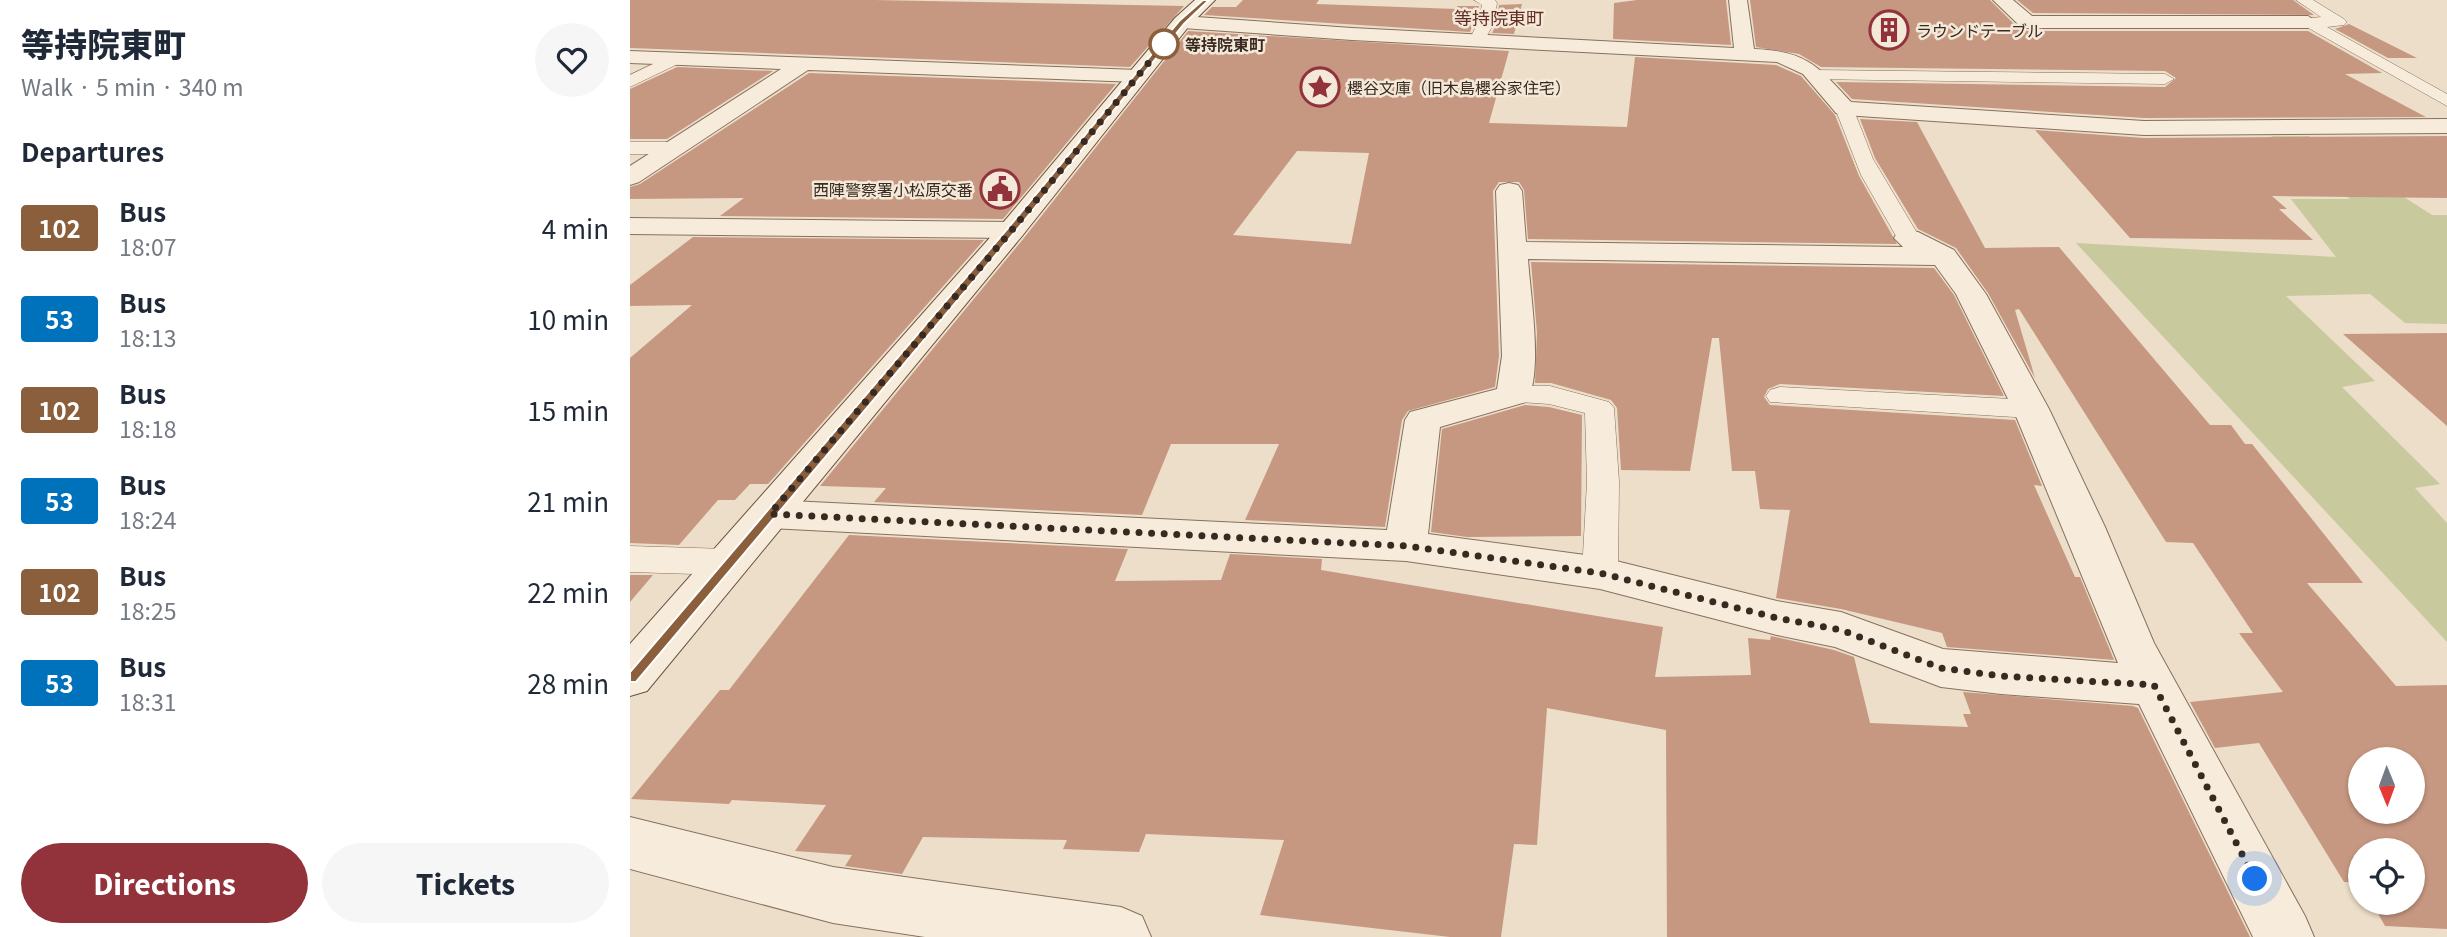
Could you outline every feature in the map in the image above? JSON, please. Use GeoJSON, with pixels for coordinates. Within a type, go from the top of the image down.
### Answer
{"type":"FeatureCollection","features":[{"type":"Feature","properties":{"kind":"street"},"geometry":{"type":"LineString","coordinates":[[630,677],[1012,230],[1182,22],[1206,0]]}},
{"type":"Feature","properties":{"kind":"street"},"geometry":{"type":"LineString","coordinates":[[1738,0],[1744,52]]}},
{"type":"Feature","properties":{"kind":"street"},"geometry":{"type":"LineString","coordinates":[[2002,0],[2027,22],[2308,22]]}},
{"type":"Feature","properties":{"kind":"street"},"geometry":{"type":"LineString","coordinates":[[1182,22],[1781,56],[1810,70],[1844,108],[2144,128],[2447,125]]}},
{"type":"Feature","properties":{"kind":"street"},"geometry":{"type":"LineString","coordinates":[[630,57],[1139,75]]}},
{"type":"Feature","properties":{"kind":"street"},"geometry":{"type":"LineString","coordinates":[[630,177],[801,65]]}},
{"type":"Feature","properties":{"kind":"street"},"geometry":{"type":"LineString","coordinates":[[1406,546],[1411,491],[1423,420],[1514,395],[1519,356],[1509,191]]}},
{"type":"Feature","properties":{"kind":"street"},"geometry":{"type":"LineString","coordinates":[[630,226],[1012,230]]}},
{"type":"Feature","properties":{"kind":"street"},"geometry":{"type":"LineString","coordinates":[[1514,250],[1926,247],[1971,293],[2031,409],[2084,527],[2133,648],[2284,937]]}},
{"type":"Feature","properties":{"kind":"street"},"geometry":{"type":"LineString","coordinates":[[770,514],[1406,546],[1600,573],[1777,618],[1841,630],[1941,668],[2001,676],[2154,685]]}},
{"type":"Feature","properties":{"kind":"street"},"geometry":{"type":"LineString","coordinates":[[630,843],[832,895],[1121,937]]}},
{"type":"Feature","properties":{"kind":"lane"},"geometry":{"type":"LineString","coordinates":[[1477,40],[1486,23],[1490,3],[1480,0]]}},
{"type":"Feature","properties":{"kind":"lane"},"geometry":{"type":"LineString","coordinates":[[2303,0],[2339,22],[2308,22]]}},
{"type":"Feature","properties":{"kind":"lane"},"geometry":{"type":"LineString","coordinates":[[2308,22],[2447,101]]}},
{"type":"Feature","properties":{"kind":"lane"},"geometry":{"type":"LineString","coordinates":[[630,82],[674,59]]}},
{"type":"Feature","properties":{"kind":"lane"},"geometry":{"type":"LineString","coordinates":[[1814,75],[1941,74],[2165,79]]}},
{"type":"Feature","properties":{"kind":"lane"},"geometry":{"type":"LineString","coordinates":[[1844,108],[1849,126],[1880,192],[1926,247]]}},
{"type":"Feature","properties":{"kind":"lane"},"geometry":{"type":"LineString","coordinates":[[630,148],[675,148]]}},
{"type":"Feature","properties":{"kind":"lane"},"geometry":{"type":"LineString","coordinates":[[1514,395],[1550,395],[1599,408],[1603,481],[1600,573]]}},
{"type":"Feature","properties":{"kind":"lane"},"geometry":{"type":"LineString","coordinates":[[1780,396],[2031,409]]}},
{"type":"Feature","properties":{"kind":"lane"},"geometry":{"type":"LineString","coordinates":[[630,559],[727,562]]}},
{"type":"Feature","properties":{"kind":"green space"},"geometry":{"type":"Polygon","coordinates":[[[2271,136],[2309,136],[2432,215],[2447,215],[2447,324],[2405,323],[2370,294],[2286,296],[2375,381],[2342,387],[2440,484],[2415,488],[2447,523],[2447,642],[2076,243],[2336,257],[2291,199],[2350,199],[2271,136]]]}},
{"type":"Feature","properties":{"kind":"building"},"geometry":{"type":"Polygon","coordinates":[[[630,0],[874,0],[1184,6],[1130,67],[630,48],[630,0]]]}},
{"type":"Feature","properties":{"kind":"building"},"geometry":{"type":"Polygon","coordinates":[[[1243,0],[1319,0],[1316,4],[1457,9],[1457,6],[1479,6],[1470,32],[1204,15],[1212,7],[1236,7],[1243,0]]]}},
{"type":"Feature","properties":{"kind":"building"},"geometry":{"type":"Polygon","coordinates":[[[1637,0],[1726,0],[1731,45],[1613,39],[1614,3],[1637,0]]]}},
{"type":"Feature","properties":{"kind":"building"},"geometry":{"type":"Polygon","coordinates":[[[1750,0],[1990,0],[2018,28],[2027,31],[2308,31],[2382,73],[2345,74],[2426,117],[2144,118],[1852,99],[1836,82],[2165,87],[2176,78],[2165,71],[1821,67],[1799,54],[1756,47],[1750,0]]]}},
{"type":"Feature","properties":{"kind":"building"},"geometry":{"type":"Polygon","coordinates":[[[2017,0],[2293,0],[2314,15],[2033,13],[2017,0]]]}},
{"type":"Feature","properties":{"kind":"building"},"geometry":{"type":"Polygon","coordinates":[[[1522,4],[1514,34],[1492,33],[1497,23],[1499,5],[1522,4]]]}},
{"type":"Feature","properties":{"kind":"building"},"geometry":{"type":"Polygon","coordinates":[[[2349,24],[2417,58],[2388,58],[2335,29],[2349,24]]]}},
{"type":"Feature","properties":{"kind":"building"},"geometry":{"type":"Polygon","coordinates":[[[1188,31],[1509,51],[1489,123],[1627,127],[1635,57],[1776,65],[1801,76],[1835,115],[1859,176],[1897,244],[1528,239],[1524,190],[1519,182],[1499,182],[1493,191],[1499,356],[1495,387],[1408,411],[1402,420],[1385,527],[1245,520],[1279,444],[1171,444],[1142,515],[874,502],[886,488],[820,486],[1024,238],[1188,31]],[[1297,151],[1233,235],[1351,244],[1369,153],[1297,151]]]}},
{"type":"Feature","properties":{"kind":"building"},"geometry":{"type":"Polygon","coordinates":[[[677,67],[773,71],[667,139],[630,139],[630,89],[677,67]]]}},
{"type":"Feature","properties":{"kind":"building"},"geometry":{"type":"Polygon","coordinates":[[[809,73],[1116,84],[1003,219],[720,216],[744,198],[630,199],[630,187],[640,184],[809,73]]]}},
{"type":"Feature","properties":{"kind":"building"},"geometry":{"type":"Polygon","coordinates":[[[1860,119],[1917,122],[1985,248],[2059,247],[2210,425],[2231,425],[2245,444],[2252,444],[2363,583],[2307,583],[2396,686],[2447,685],[2447,929],[2385,926],[2379,915],[2425,915],[2425,838],[2348,838],[2348,882],[2344,882],[2259,743],[2215,748],[2190,702],[2283,692],[2239,633],[2253,633],[2193,543],[2166,542],[2019,309],[2015,310],[2035,378],[1988,293],[1956,248],[1918,229],[1875,158],[1860,119]]]}},
{"type":"Feature","properties":{"kind":"building"},"geometry":{"type":"Polygon","coordinates":[[[2035,130],[2144,138],[2447,136],[2447,198],[2272,196],[2287,209],[2279,209],[2313,240],[2130,238],[2035,130]]]}},
{"type":"Feature","properties":{"kind":"building"},"geometry":{"type":"Polygon","coordinates":[[[693,237],[984,240],[768,484],[750,484],[735,500],[718,500],[679,545],[630,543],[630,358],[692,305],[630,306],[630,285],[693,237]]]}},
{"type":"Feature","properties":{"kind":"building"},"geometry":{"type":"Polygon","coordinates":[[[1531,262],[1934,268],[1954,295],[2004,396],[1780,384],[1768,389],[1764,397],[1770,405],[2015,420],[2042,486],[2034,485],[2075,577],[2080,577],[2114,660],[1947,647],[1942,633],[1841,609],[1776,598],[1790,510],[1760,509],[1755,471],[1732,471],[1719,338],[1712,338],[1690,471],[1621,470],[1617,408],[1611,400],[1551,383],[1535,383],[1537,333],[1531,262]]]}},
{"type":"Feature","properties":{"kind":"building"},"geometry":{"type":"Polygon","coordinates":[[[2447,333],[2447,426],[2343,334],[2447,333]]]}},
{"type":"Feature","properties":{"kind":"building"},"geometry":{"type":"Polygon","coordinates":[[[1525,405],[1549,407],[1582,415],[1581,536],[1467,537],[1431,532],[1442,429],[1525,405]]]}},
{"type":"Feature","properties":{"kind":"building"},"geometry":{"type":"Polygon","coordinates":[[[849,535],[1128,549],[1115,581],[1221,580],[1230,554],[1322,559],[1321,570],[1663,627],[1655,677],[1751,675],[1748,638],[1770,640],[1771,636],[1854,657],[1870,723],[1968,727],[1963,714],[1971,714],[1963,692],[2133,706],[2138,708],[2250,937],[1667,937],[1666,730],[1547,708],[1537,845],[1514,844],[1501,937],[1450,937],[1260,915],[1284,840],[1146,834],[1139,852],[1063,849],[1067,840],[923,837],[902,874],[845,866],[852,855],[795,851],[826,805],[732,800],[729,804],[631,799],[720,690],[729,690],[849,535]]]}},
{"type":"Feature","properties":{"kind":"building"},"geometry":{"type":"Polygon","coordinates":[[[630,575],[653,575],[630,602],[630,575]]]}},
{"type":"Feature","properties":{"kind":"bus line","name":"102"},"geometry":{"type":"LineString","coordinates":[[630,677],[1012,230],[1182,22],[1206,0]]}},
{"type":"Feature","properties":{"kind":"place","name":"ラウンドテーブル"},"geometry":{"type":"Point","coordinates":[1889,30]}},
{"type":"Feature","properties":{"kind":"place","name":"等持院東町"},"geometry":{"type":"Point","coordinates":[1164,44]}},
{"type":"Feature","properties":{"kind":"place","name":"櫻谷文庫（旧木島櫻谷家住宅）"},"geometry":{"type":"Point","coordinates":[1320,87]}},
{"type":"Feature","properties":{"kind":"place","name":"西陣警察署小松原交番"},"geometry":{"type":"Point","coordinates":[1000,189]}},
{"type":"Feature","properties":{"kind":"district","name":"等持院東町"},"geometry":{"type":"Point","coordinates":[1499,17]}},
{"type":"Feature","properties":{"kind":"route"},"geometry":{"type":"LineString","coordinates":[[1164,44],[1012,230],[770,514],[1406,546],[1600,573],[1777,618],[1841,630],[1941,668],[2001,676],[2154,685],[2255,879]]}}]}
